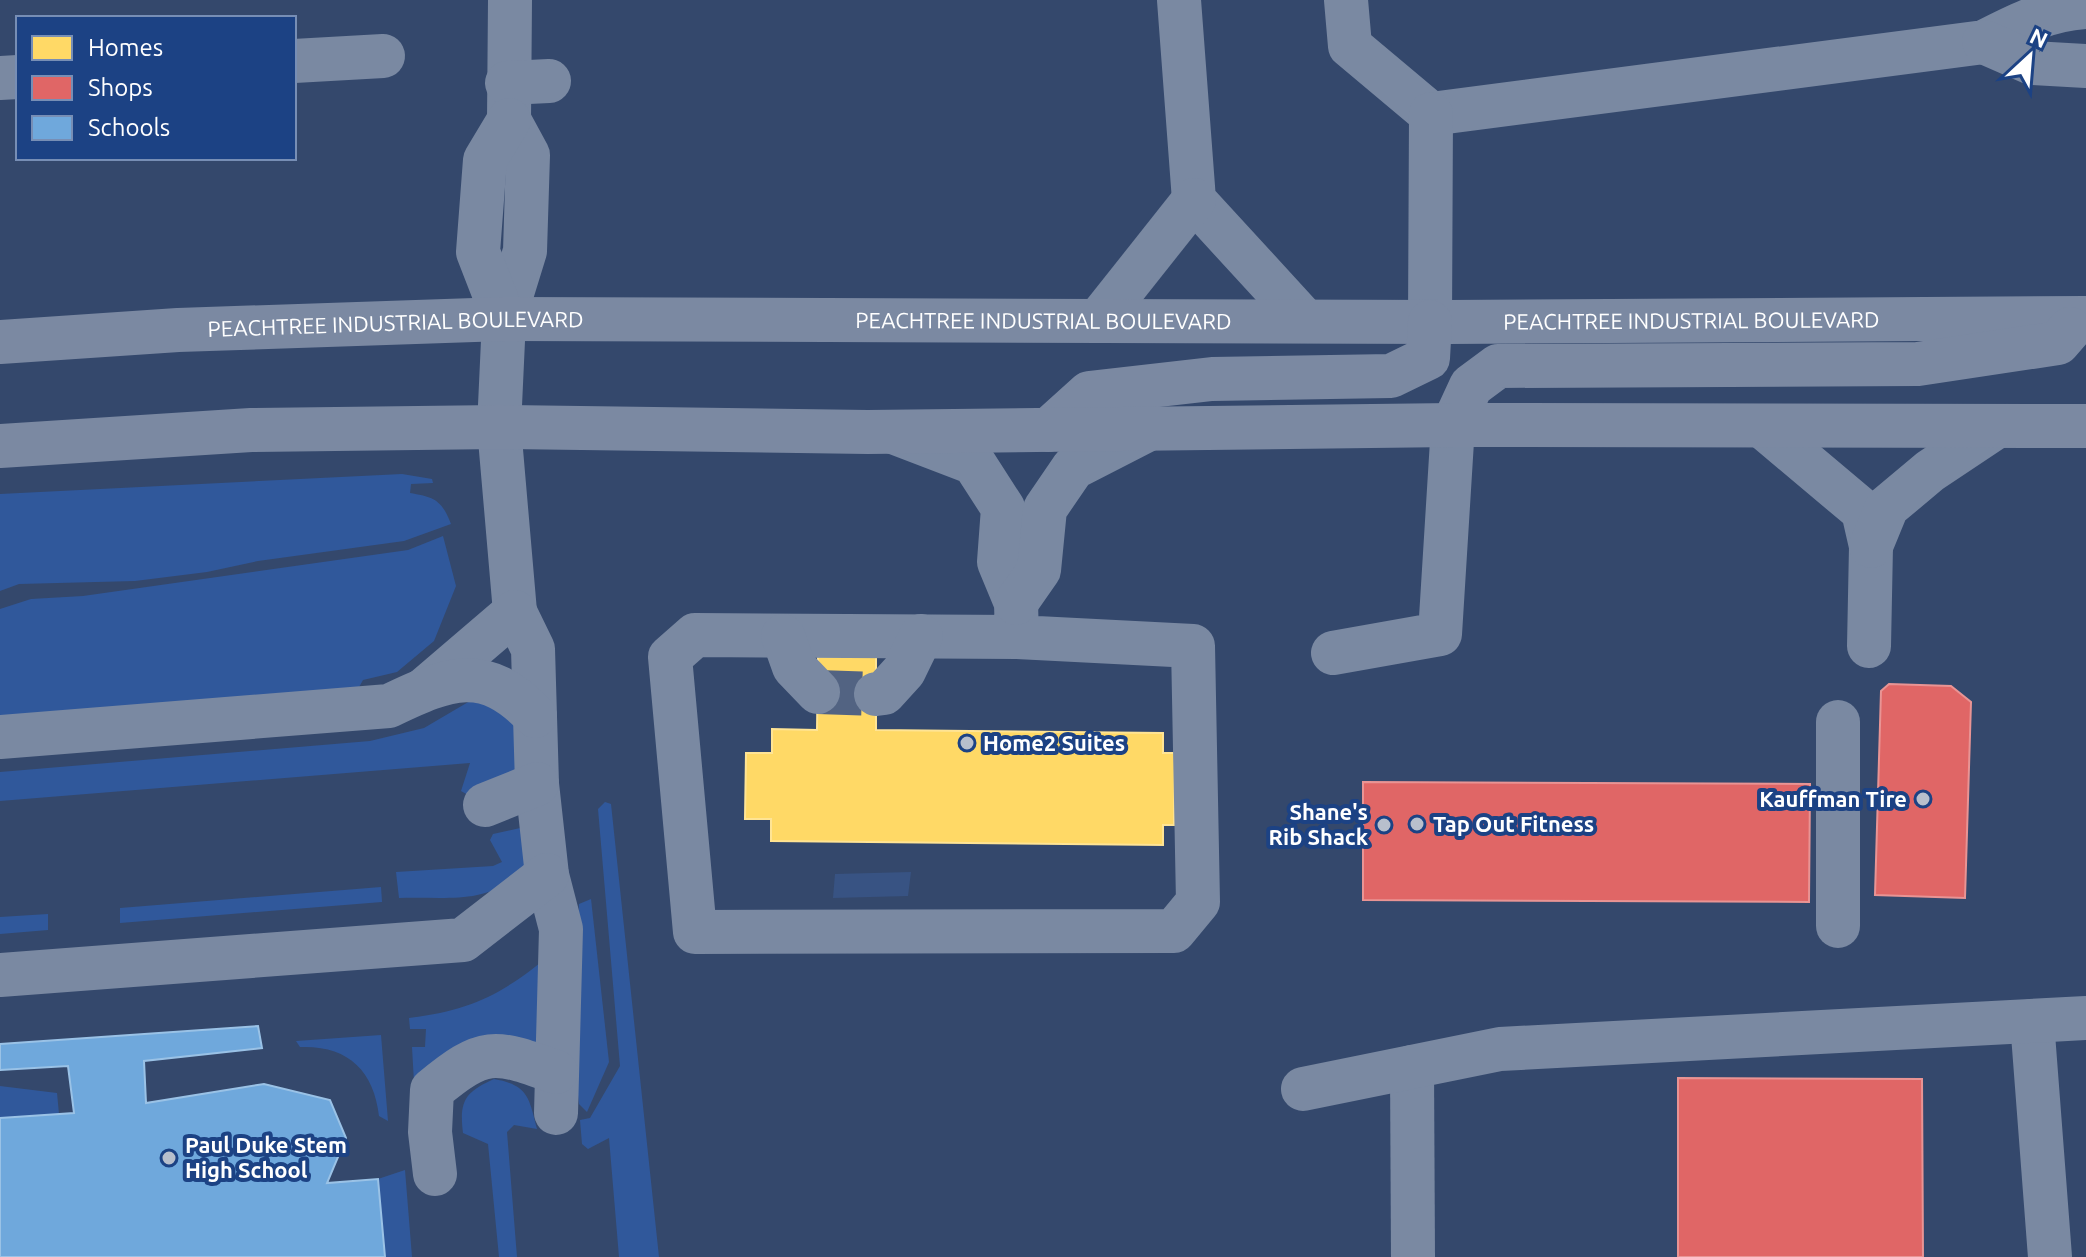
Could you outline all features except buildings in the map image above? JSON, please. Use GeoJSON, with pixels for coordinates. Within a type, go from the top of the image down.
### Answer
{"type":"FeatureCollection","features":[{"type":"Feature","properties":{"kind":"highway","name":"PEACHTREE INDUSTRIAL BOULEVARD"},"geometry":{"type":"LineString","coordinates":[[0,342],[178,330],[504,319],[1430,322],[2082,318]]}},
{"type":"Feature","properties":{"kind":"highway"},"geometry":{"type":"LineString","coordinates":[[1453,425],[1471,386],[1498,366],[1918,364],[2058,343],[2082,318]]}},
{"type":"Feature","properties":{"kind":"highway"},"geometry":{"type":"LineString","coordinates":[[1048,430],[1089,393],[1212,379],[1391,376],[1428,358],[1430,322]]}},
{"type":"Feature","properties":{"kind":"highway"},"geometry":{"type":"LineString","coordinates":[[0,446],[251,430],[499,427],[891,431],[1453,425],[2086,426]]}},
{"type":"Feature","properties":{"kind":"street"},"geometry":{"type":"LineString","coordinates":[[435,1174],[430,1132],[432,1090],[442,1081],[480,1056],[510,1056],[556,1092],[561,929],[547,875],[537,784],[533,649],[515,612],[499,427],[504,319],[478,252],[485,160],[522,95],[510,0]]}},
{"type":"Feature","properties":{"kind":"street"},"geometry":{"type":"LineString","coordinates":[[1179,0],[1194,200],[1305,321]]}},
{"type":"Feature","properties":{"kind":"street"},"geometry":{"type":"LineString","coordinates":[[1346,0],[1350,46],[1431,114],[1984,42],[2042,15],[2064,8],[2086,7]]}},
{"type":"Feature","properties":{"kind":"street"},"geometry":{"type":"LineString","coordinates":[[1984,42],[2032,63],[2086,66]]}},
{"type":"Feature","properties":{"kind":"street"},"geometry":{"type":"LineString","coordinates":[[296,61],[383,56]]}},
{"type":"Feature","properties":{"kind":"street"},"geometry":{"type":"LineString","coordinates":[[1430,322],[1431,114]]}},
{"type":"Feature","properties":{"kind":"street"},"geometry":{"type":"LineString","coordinates":[[1098,321],[1194,200]]}},
{"type":"Feature","properties":{"kind":"street"},"geometry":{"type":"LineString","coordinates":[[1333,653],[1440,634],[1453,425]]}},
{"type":"Feature","properties":{"kind":"street"},"geometry":{"type":"LineString","coordinates":[[1763,427],[1863,511],[1871,546],[1869,646]]}},
{"type":"Feature","properties":{"kind":"street"},"geometry":{"type":"LineString","coordinates":[[1871,546],[1887,507],[1930,471],[1996,427]]}},
{"type":"Feature","properties":{"kind":"street"},"geometry":{"type":"LineString","coordinates":[[1016,620],[1039,570],[1045,509],[1073,468],[1149,429]]}},
{"type":"Feature","properties":{"kind":"street"},"geometry":{"type":"LineString","coordinates":[[891,431],[974,463],[1003,508],[999,562],[1016,620]]}},
{"type":"Feature","properties":{"kind":"street"},"geometry":{"type":"LineString","coordinates":[[425,689],[515,612]]}},
{"type":"Feature","properties":{"kind":"street"},"geometry":{"type":"LineString","coordinates":[[1016,620],[1193,646],[1198,902],[1174,931],[695,932],[670,657],[695,635],[921,636],[1016,620]]}},
{"type":"Feature","properties":{"kind":"street"},"geometry":{"type":"LineString","coordinates":[[783,636],[794,667],[818,692]]}},
{"type":"Feature","properties":{"kind":"street"},"geometry":{"type":"LineString","coordinates":[[876,694],[884,693],[904,671],[921,636]]}},
{"type":"Feature","properties":{"kind":"street"},"geometry":{"type":"LineString","coordinates":[[0,737],[389,706],[425,689],[469,678],[493,683],[511,692],[535,716]]}},
{"type":"Feature","properties":{"kind":"street"},"geometry":{"type":"LineString","coordinates":[[1838,722],[1838,926]]}},
{"type":"Feature","properties":{"kind":"street"},"geometry":{"type":"LineString","coordinates":[[485,805],[537,784]]}},
{"type":"Feature","properties":{"kind":"street"},"geometry":{"type":"LineString","coordinates":[[0,975],[463,940],[547,875]]}},
{"type":"Feature","properties":{"kind":"street"},"geometry":{"type":"LineString","coordinates":[[1303,1089],[1500,1049],[2086,1018]]}},
{"type":"Feature","properties":{"kind":"street"},"geometry":{"type":"LineString","coordinates":[[2032,1021],[2050,1257]]}},
{"type":"Feature","properties":{"kind":"street"},"geometry":{"type":"LineString","coordinates":[[1412,1067],[1413,1257]]}},
{"type":"Feature","properties":{"kind":"shaded area"},"geometry":{"type":"Polygon","coordinates":[[[402,474],[432,479],[433,483],[411,484],[410,493],[436,501],[451,524],[404,541],[258,561],[207,572],[135,581],[19,584],[0,591],[0,494],[402,474]]]}},
{"type":"Feature","properties":{"kind":"shaded area"},"geometry":{"type":"Polygon","coordinates":[[[443,536],[456,586],[434,641],[397,672],[363,680],[358,689],[0,718],[0,609],[31,599],[83,596],[408,550],[443,536]]]}},
{"type":"Feature","properties":{"kind":"shaded area"},"geometry":{"type":"Polygon","coordinates":[[[470,701],[511,710],[522,737],[513,778],[468,795],[461,791],[470,763],[0,801],[0,772],[370,741],[424,728],[470,701]]]}},
{"type":"Feature","properties":{"kind":"shaded area"},"geometry":{"type":"Polygon","coordinates":[[[605,802],[611,804],[659,1257],[619,1257],[609,1138],[588,1149],[582,1144],[580,1120],[590,1118],[620,1066],[598,809],[605,802]]]}},
{"type":"Feature","properties":{"kind":"shaded area"},"geometry":{"type":"Polygon","coordinates":[[[529,826],[530,858],[503,885],[472,896],[399,898],[396,872],[493,866],[502,862],[490,840],[493,834],[529,826]]]}},
{"type":"Feature","properties":{"kind":"shaded area"},"geometry":{"type":"Polygon","coordinates":[[[911,872],[908,896],[833,898],[835,874],[911,872]]]}},
{"type":"Feature","properties":{"kind":"shaded area"},"geometry":{"type":"Polygon","coordinates":[[[381,887],[382,902],[120,923],[120,908],[381,887]]]}},
{"type":"Feature","properties":{"kind":"shaded area"},"geometry":{"type":"Polygon","coordinates":[[[591,899],[609,1062],[587,1112],[579,1104],[572,1045],[579,904],[591,899]]]}},
{"type":"Feature","properties":{"kind":"shaded area"},"geometry":{"type":"Polygon","coordinates":[[[48,914],[48,930],[0,934],[0,917],[48,914]]]}},
{"type":"Feature","properties":{"kind":"shaded area"},"geometry":{"type":"Polygon","coordinates":[[[552,953],[547,1040],[416,1118],[412,1047],[425,1047],[426,1029],[410,1029],[409,1018],[451,1010],[486,998],[519,979],[552,953]]]}},
{"type":"Feature","properties":{"kind":"shaded area"},"geometry":{"type":"Polygon","coordinates":[[[381,1035],[388,1121],[379,1116],[371,1086],[355,1064],[331,1050],[300,1047],[296,1041],[381,1035]]]}},
{"type":"Feature","properties":{"kind":"shaded area"},"geometry":{"type":"Polygon","coordinates":[[[494,1079],[514,1085],[525,1094],[537,1129],[514,1125],[507,1132],[517,1257],[499,1257],[488,1144],[463,1133],[462,1113],[466,1099],[476,1088],[494,1079]]]}},
{"type":"Feature","properties":{"kind":"shaded area"},"geometry":{"type":"Polygon","coordinates":[[[0,1086],[57,1093],[59,1114],[0,1118],[0,1086]]]}},
{"type":"Feature","properties":{"kind":"shaded area"},"geometry":{"type":"Polygon","coordinates":[[[405,1170],[412,1257],[385,1257],[378,1179],[405,1170]]]}},
{"type":"Feature","properties":{"kind":"tunnel"},"geometry":{"type":"LineString","coordinates":[[818,692],[876,694]]}},
{"type":"Feature","properties":{"kind":"place","name":"Home2 Suites"},"geometry":{"type":"Point","coordinates":[967,743]}},
{"type":"Feature","properties":{"kind":"place","name":"Kauffman Tire"},"geometry":{"type":"Point","coordinates":[1923,799]}},
{"type":"Feature","properties":{"kind":"place","name":"Tap Out Fitness"},"geometry":{"type":"Point","coordinates":[1417,824]}},
{"type":"Feature","properties":{"kind":"place","name":"Shane's Rib Shack"},"geometry":{"type":"Point","coordinates":[1384,825]}},
{"type":"Feature","properties":{"kind":"place","name":"Paul Duke Stem High School"},"geometry":{"type":"Point","coordinates":[169,1158]}}]}
